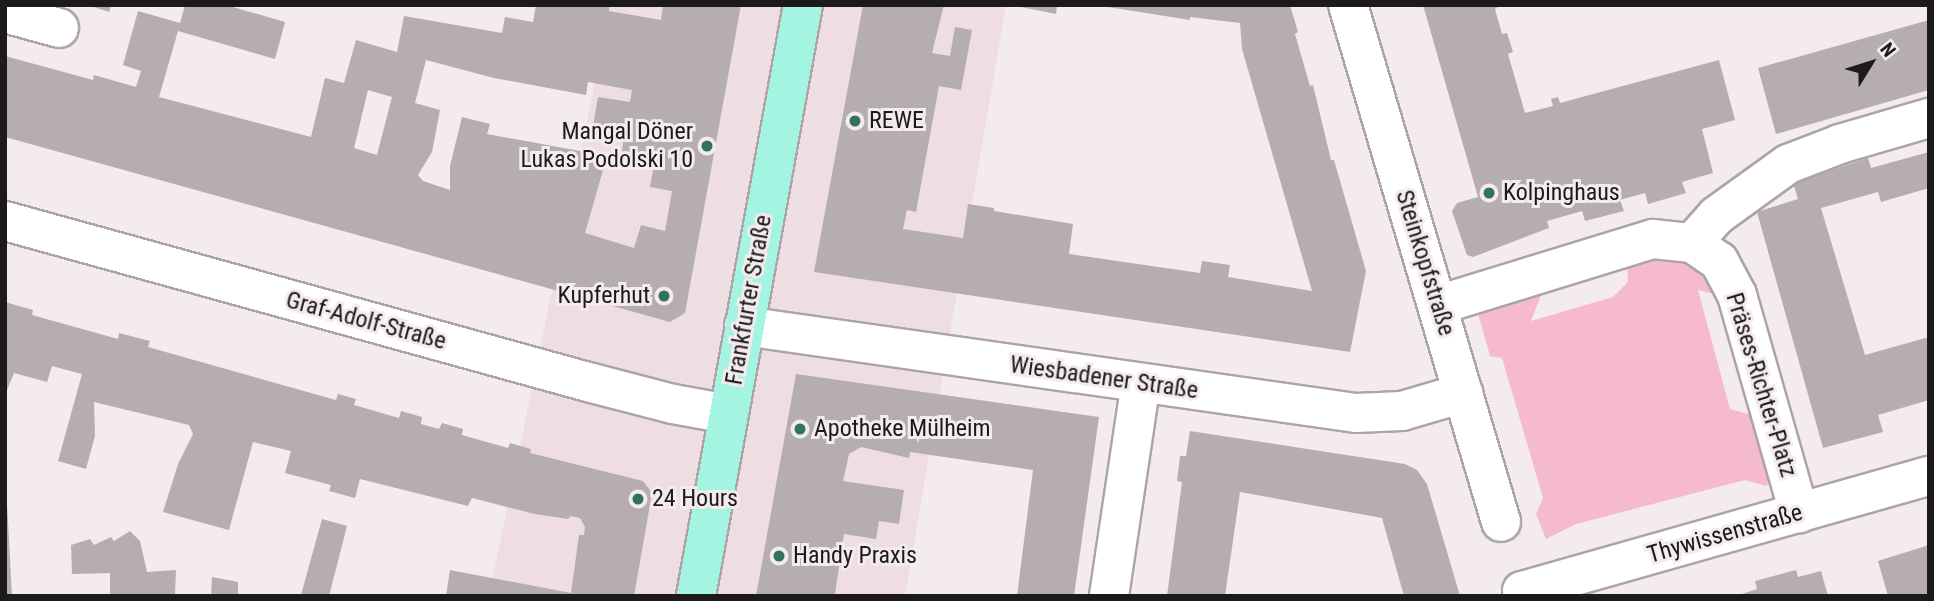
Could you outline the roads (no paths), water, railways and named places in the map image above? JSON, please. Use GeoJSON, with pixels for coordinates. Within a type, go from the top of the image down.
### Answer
{"type":"FeatureCollection","features":[{"type":"Feature","properties":{"kind":"main road","name":"Frankfurter Straße"},"geometry":{"type":"LineString","coordinates":[[696,596],[803,5]]}},
{"type":"Feature","properties":{"kind":"street","name":"Steinkopfstraße"},"geometry":{"type":"LineString","coordinates":[[1348,5],[1501,522]]}},
{"type":"Feature","properties":{"kind":"street"},"geometry":{"type":"LineString","coordinates":[[5,13],[59,28]]}},
{"type":"Feature","properties":{"kind":"street"},"geometry":{"type":"LineString","coordinates":[[1692,243],[1716,216],[1788,164],[1840,144],[1929,118]]}},
{"type":"Feature","properties":{"kind":"street","name":"Graf-Adolf-Straße"},"geometry":{"type":"LineString","coordinates":[[5,221],[588,382],[673,404],[729,414]]}},
{"type":"Feature","properties":{"kind":"street","name":"Präses-Richter-Platz"},"geometry":{"type":"LineString","coordinates":[[1438,304],[1653,239],[1692,243],[1719,261],[1737,295],[1799,513]]}},
{"type":"Feature","properties":{"kind":"street","name":"Wiesbadener Straße"},"geometry":{"type":"LineString","coordinates":[[744,326],[1356,413],[1402,411],[1463,393]]}},
{"type":"Feature","properties":{"kind":"street"},"geometry":{"type":"LineString","coordinates":[[1109,596],[1141,383]]}},
{"type":"Feature","properties":{"kind":"street","name":"Thywissenstraße"},"geometry":{"type":"LineString","coordinates":[[1522,594],[1929,476]]}},
{"type":"Feature","properties":{"kind":"place","name":"REWE"},"geometry":{"type":"Point","coordinates":[855,121]}},
{"type":"Feature","properties":{"kind":"place","name":"Mangal Döner Lukas Podolski 10"},"geometry":{"type":"Point","coordinates":[707,146]}},
{"type":"Feature","properties":{"kind":"place","name":"Kolpinghaus"},"geometry":{"type":"Point","coordinates":[1489,193]}},
{"type":"Feature","properties":{"kind":"place","name":"Kupferhut"},"geometry":{"type":"Point","coordinates":[664,296]}},
{"type":"Feature","properties":{"kind":"place","name":"Apotheke Mülheim"},"geometry":{"type":"Point","coordinates":[800,429]}},
{"type":"Feature","properties":{"kind":"place","name":"24 Hours"},"geometry":{"type":"Point","coordinates":[638,499]}},
{"type":"Feature","properties":{"kind":"place","name":"Handy Praxis"},"geometry":{"type":"Point","coordinates":[779,556]}}]}
